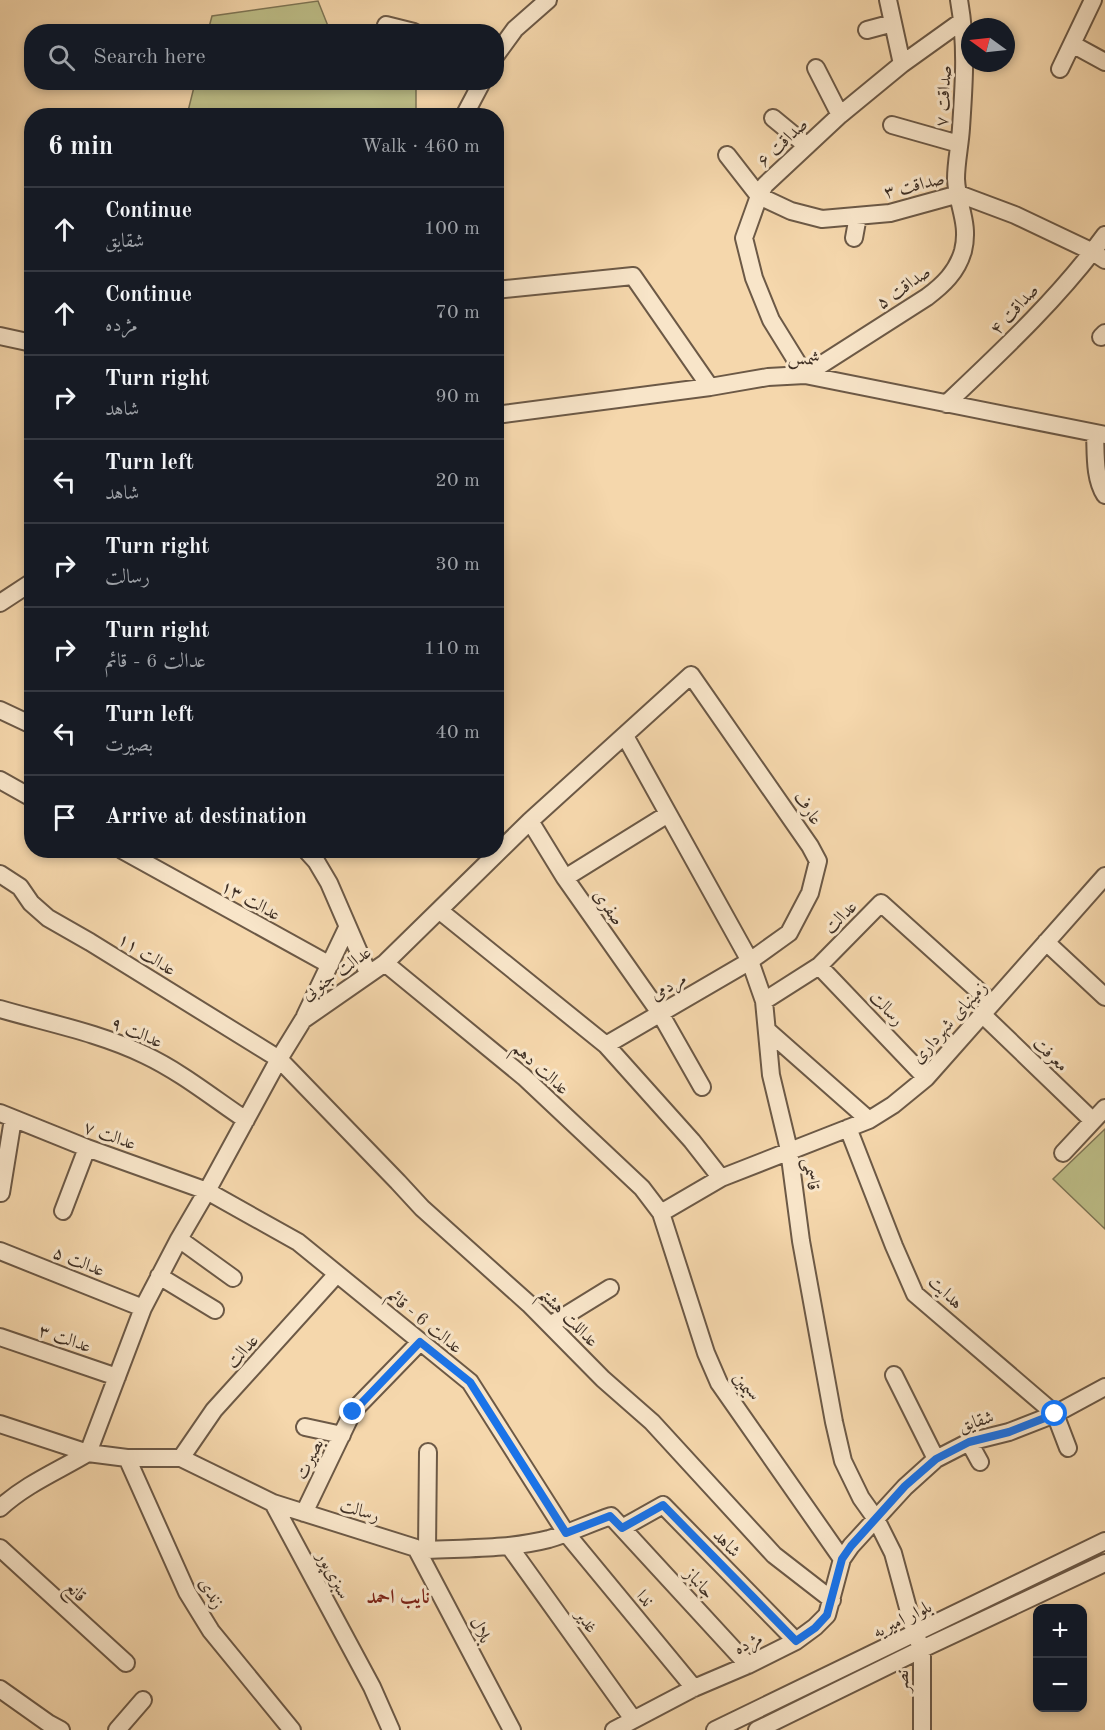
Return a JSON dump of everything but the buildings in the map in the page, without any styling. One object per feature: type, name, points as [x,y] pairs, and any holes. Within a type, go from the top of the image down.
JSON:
[{"type":"street","points":[[504,43],[515,29],[548,0]]},
{"type":"street","points":[[888,0],[902,64]]},
{"type":"street","name":"صداقت ۷","points":[[959,0],[962,18]]},
{"type":"street","points":[[1060,69],[1093,0]]},
{"type":"street","name":"صداقت ۶","points":[[805,375],[771,320],[754,278],[744,238],[759,196],[765,185],[840,115],[902,64],[961,22]]},
{"type":"street","points":[[867,30],[893,23]]},
{"type":"street","points":[[1072,44],[1105,62]]},
{"type":"street","points":[[816,68],[840,115]]},
{"type":"street","name":"صداقت ۷","points":[[959,194],[956,180],[964,72]]},
{"type":"street","points":[[468,108],[478,90]]},
{"type":"street","points":[[772,118],[807,146]]},
{"type":"street","points":[[892,125],[959,144]]},
{"type":"street","points":[[727,155],[759,196]]},
{"type":"street","name":"صداقت ۳","points":[[759,196],[791,211],[822,219],[890,213],[959,194],[1015,215],[1099,256]]},
{"type":"street","name":"صداقت ۵","points":[[805,375],[927,297],[949,277],[957,266],[963,250],[966,227],[959,194]]},
{"type":"street","points":[[854,238],[858,216]]},
{"type":"street","name":"صداقت ۴","points":[[946,404],[1099,256],[1105,236]]},
{"type":"street","points":[[504,289],[633,276],[710,387]]},
{"type":"street","points":[[0,336],[24,341]]},
{"type":"street","name":"شمس","points":[[504,414],[710,387],[768,377],[805,375],[1100,434]]},
{"type":"street","points":[[1100,434],[1097,470],[1100,488],[1105,495]]},
{"type":"street","points":[[0,603],[24,587]]},
{"type":"street","name":"عدالت جنوبی","points":[[504,847],[691,675]]},
{"type":"street","name":"عارف","points":[[691,675],[810,846],[818,861],[810,893],[789,933],[750,962]]},
{"type":"street","points":[[0,710],[24,721]]},
{"type":"street","name":"قاسمی","points":[[625,736],[750,962],[764,1001],[771,1075],[789,1150],[801,1241],[843,1461],[861,1498],[876,1519],[893,1553],[918,1641]]},
{"type":"street","points":[[0,780],[24,794]]},
{"type":"street","points":[[565,878],[668,814]]},
{"type":"street","name":"صفری","points":[[530,821],[565,878],[660,1013],[702,1087]]},
{"type":"street","name":"عدالت ۱۳","points":[[136,858],[330,965]]},
{"type":"street","points":[[313,858],[329,883],[368,973]]},
{"type":"street","name":"عدالت جنوبی","points":[[88,1453],[143,1308],[279,1059],[303,1020],[385,963],[493,858]]},
{"type":"street","name":"عدالت ۱۱","points":[[0,874],[20,887],[31,903],[48,918],[279,1059]]},
{"type":"street","name":"زمینهای شهرداری","points":[[661,1213],[721,1178],[868,1120],[894,1105],[926,1078],[1105,876]]},
{"type":"street","name":"عدالت","points":[[764,1001],[819,966],[881,903],[987,1009]]},
{"type":"street","points":[[440,910],[606,1045],[692,1141],[721,1178]]},
{"type":"street","points":[[303,1020],[347,928]]},
{"type":"street","points":[[1046,942],[1105,997]]},
{"type":"street","name":"مردمی","points":[[606,1045],[750,962]]},
{"type":"street","name":"عدالت دهم","points":[[385,963],[524,1077],[642,1188],[661,1213]]},
{"type":"street","name":"رسالت","points":[[819,966],[926,1078]]},
{"type":"street","name":"عدالت ۹","points":[[0,1009],[95,1036],[144,1054],[160,1062],[246,1120]]},
{"type":"street","name":"معرفت","points":[[987,1009],[1093,1121]]},
{"type":"street","points":[[767,1030],[868,1120]]},
{"type":"street","name":"عداللت هشتم","points":[[279,1059],[422,1208],[550,1325],[603,1379],[652,1422],[774,1555],[832,1600]]},
{"type":"street","points":[[1063,1153],[1105,1108]]},
{"type":"street","points":[[1,1193],[7,1116]]},
{"type":"street","name":"عدالت ۷","points":[[7,1116],[87,1148],[207,1191]]},
{"type":"street","name":"هدایت","points":[[848,1128],[915,1294],[1055,1414]]},
{"type":"street","points":[[63,1210],[87,1148]]},
{"type":"street","name":"عدالت 6 - قائم","points":[[207,1191],[298,1242],[470,1382],[566,1533]]},
{"type":"street","name":"سیمین","points":[[661,1213],[706,1353],[719,1383],[842,1559]]},
{"type":"street","points":[[179,1239],[233,1278]]},
{"type":"street","name":"عدالت ۵","points":[[0,1251],[143,1308]]},
{"type":"street","name":"عدالت","points":[[181,1458],[214,1410],[337,1274]]},
{"type":"street","points":[[159,1276],[215,1310]]},
{"type":"street","points":[[550,1325],[610,1288]]},
{"type":"street","name":"عدالت ۳","points":[[0,1337],[117,1377]]},
{"type":"street","name":"بصیرت","points":[[304,1513],[353,1412],[420,1342]]},
{"type":"street","points":[[894,1375],[936,1459]]},
{"type":"street","name":"شقایق","points":[[876,1519],[905,1486],[936,1459],[969,1442],[1009,1432],[1055,1414],[1105,1387]]},
{"type":"street","points":[[1055,1414],[1068,1448]]},
{"type":"street","name":"رسالت","points":[[0,1424],[88,1453],[127,1458],[181,1458],[273,1503],[422,1549],[509,1546],[548,1539],[610,1516],[622,1528]]},
{"type":"street","points":[[305,1427],[342,1435]]},
{"type":"street","points":[[969,1442],[980,1462]]},
{"type":"street","points":[[422,1549],[428,1452]]},
{"type":"street","points":[[0,1508],[16,1493],[88,1453]]},
{"type":"street","name":"زندی","points":[[127,1458],[187,1592],[211,1631],[292,1730]]},
{"type":"street","name":"سبزی‌پور","points":[[273,1503],[372,1687],[391,1730]]},
{"type":"street","name":"شاهد","points":[[622,1528],[663,1505],[796,1641]]},
{"type":"street","name":"مژده","points":[[614,1730],[796,1641],[823,1620],[832,1600],[842,1559],[862,1532],[876,1519]]},
{"type":"street","name":"جانباز","points":[[622,1528],[748,1665]]},
{"type":"street","name":"ندا","points":[[566,1533],[694,1689]]},
{"type":"street","name":"بلوار امیریه","points":[[757,1730],[790,1723],[918,1641],[1105,1541]]},
{"type":"street","name":"غدیر","points":[[509,1546],[633,1719]]},
{"type":"street","name":"قانع","points":[[0,1548],[126,1663]]},
{"type":"street","name":"بلال","points":[[422,1549],[512,1730]]},
{"type":"street","name":"بلوار امیریه","points":[[716,1730],[918,1641],[1104,1566]]},
{"type":"street","name":"نصر","points":[[918,1641],[922,1730]]},
{"type":"street","points":[[0,1689],[61,1730]]},
{"type":"street","points":[[117,1730],[143,1700]]},
{"type":"green space","points":[[318,1],[327,24],[210,24],[212,16]]},
{"type":"green space","points":[[193,90],[416,90],[416,108],[189,108]]},
{"type":"green space","points":[[1105,1129],[1105,1229],[1053,1179]]},
{"type":"district","name":"نایب احمد","points":[[398,1596]]},
{"type":"route","points":[[353,1412],[420,1342],[470,1382],[566,1533],[610,1516],[622,1528],[663,1505],[796,1641],[815,1628],[827,1615],[842,1559],[862,1532],[905,1486],[936,1459],[952,1449],[988,1436],[1009,1432],[1055,1414]]}]
